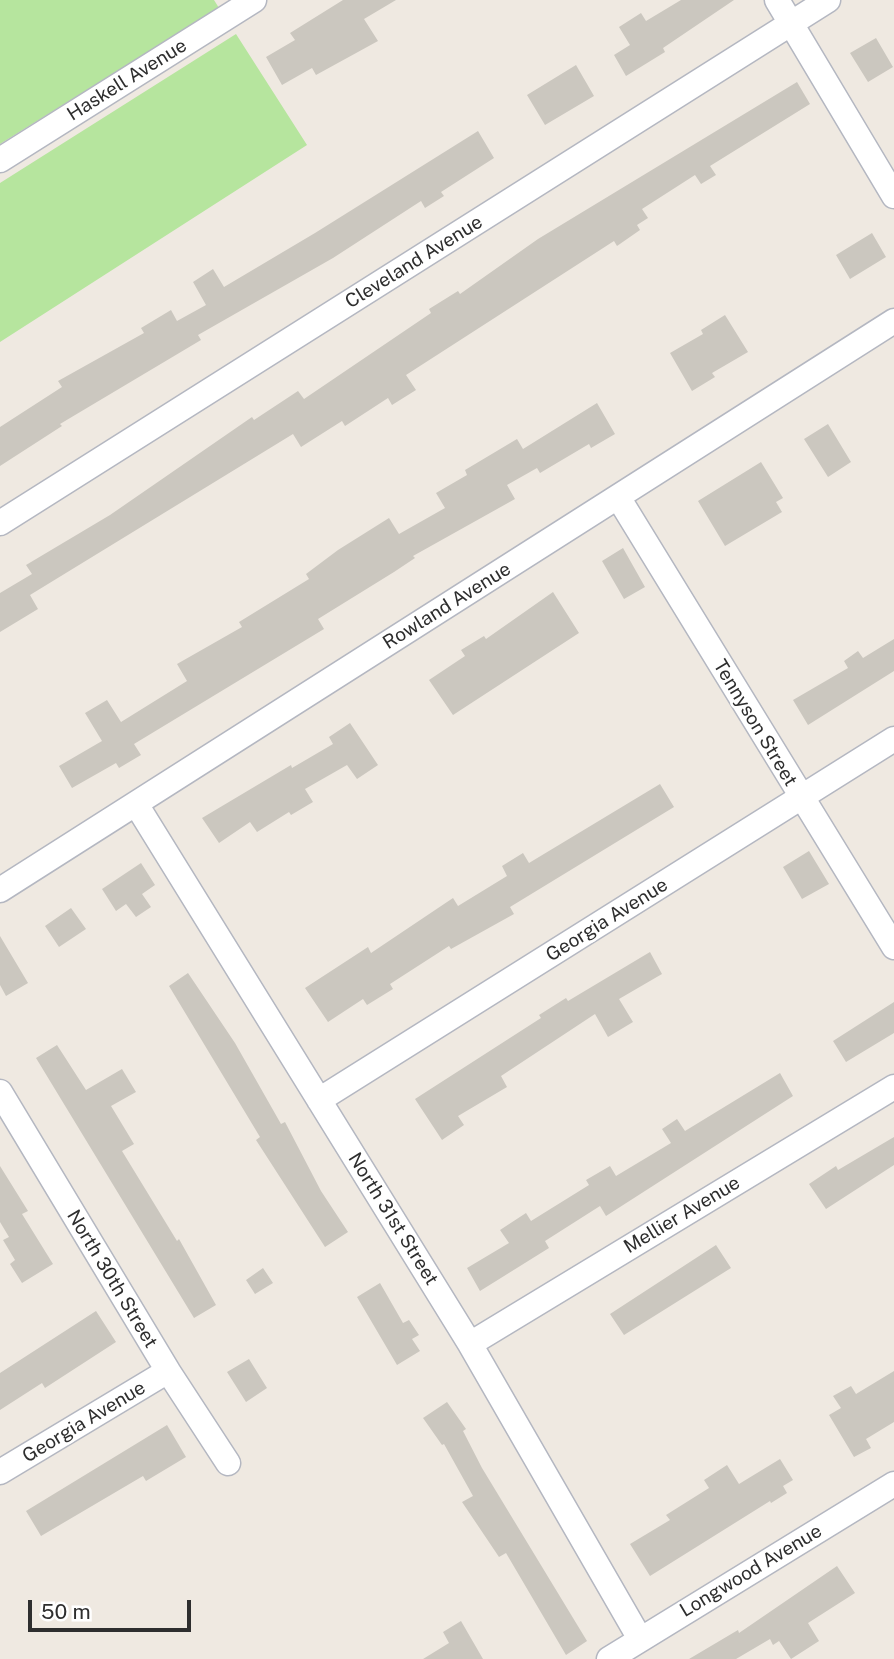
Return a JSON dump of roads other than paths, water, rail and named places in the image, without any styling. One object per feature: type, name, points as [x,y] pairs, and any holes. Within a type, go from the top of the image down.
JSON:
[{"type":"street","name":"Haskell Avenue","points":[[0,160],[254,0]]},
{"type":"street","points":[[777,0],[894,195]]},
{"type":"street","name":"Cleveland Avenue","points":[[0,523],[828,0]]},
{"type":"street","name":"Rowland Avenue","points":[[0,890],[894,321]]},
{"type":"street","name":"Tennyson Street","points":[[618,497],[894,947]]},
{"type":"street","name":"Georgia Avenue","points":[[319,1100],[894,740]]},
{"type":"street","name":"North 31st Street","points":[[136,804],[470,1344],[639,1639]]},
{"type":"street","name":"Mellier Avenue","points":[[470,1344],[894,1087]]},
{"type":"street","name":"North 30th Street","points":[[0,1093],[168,1371],[228,1462]]},
{"type":"street","name":"Georgia Avenue","points":[[0,1472],[168,1371]]},
{"type":"street","name":"Longwood Avenue","points":[[609,1659],[894,1483]]}]
